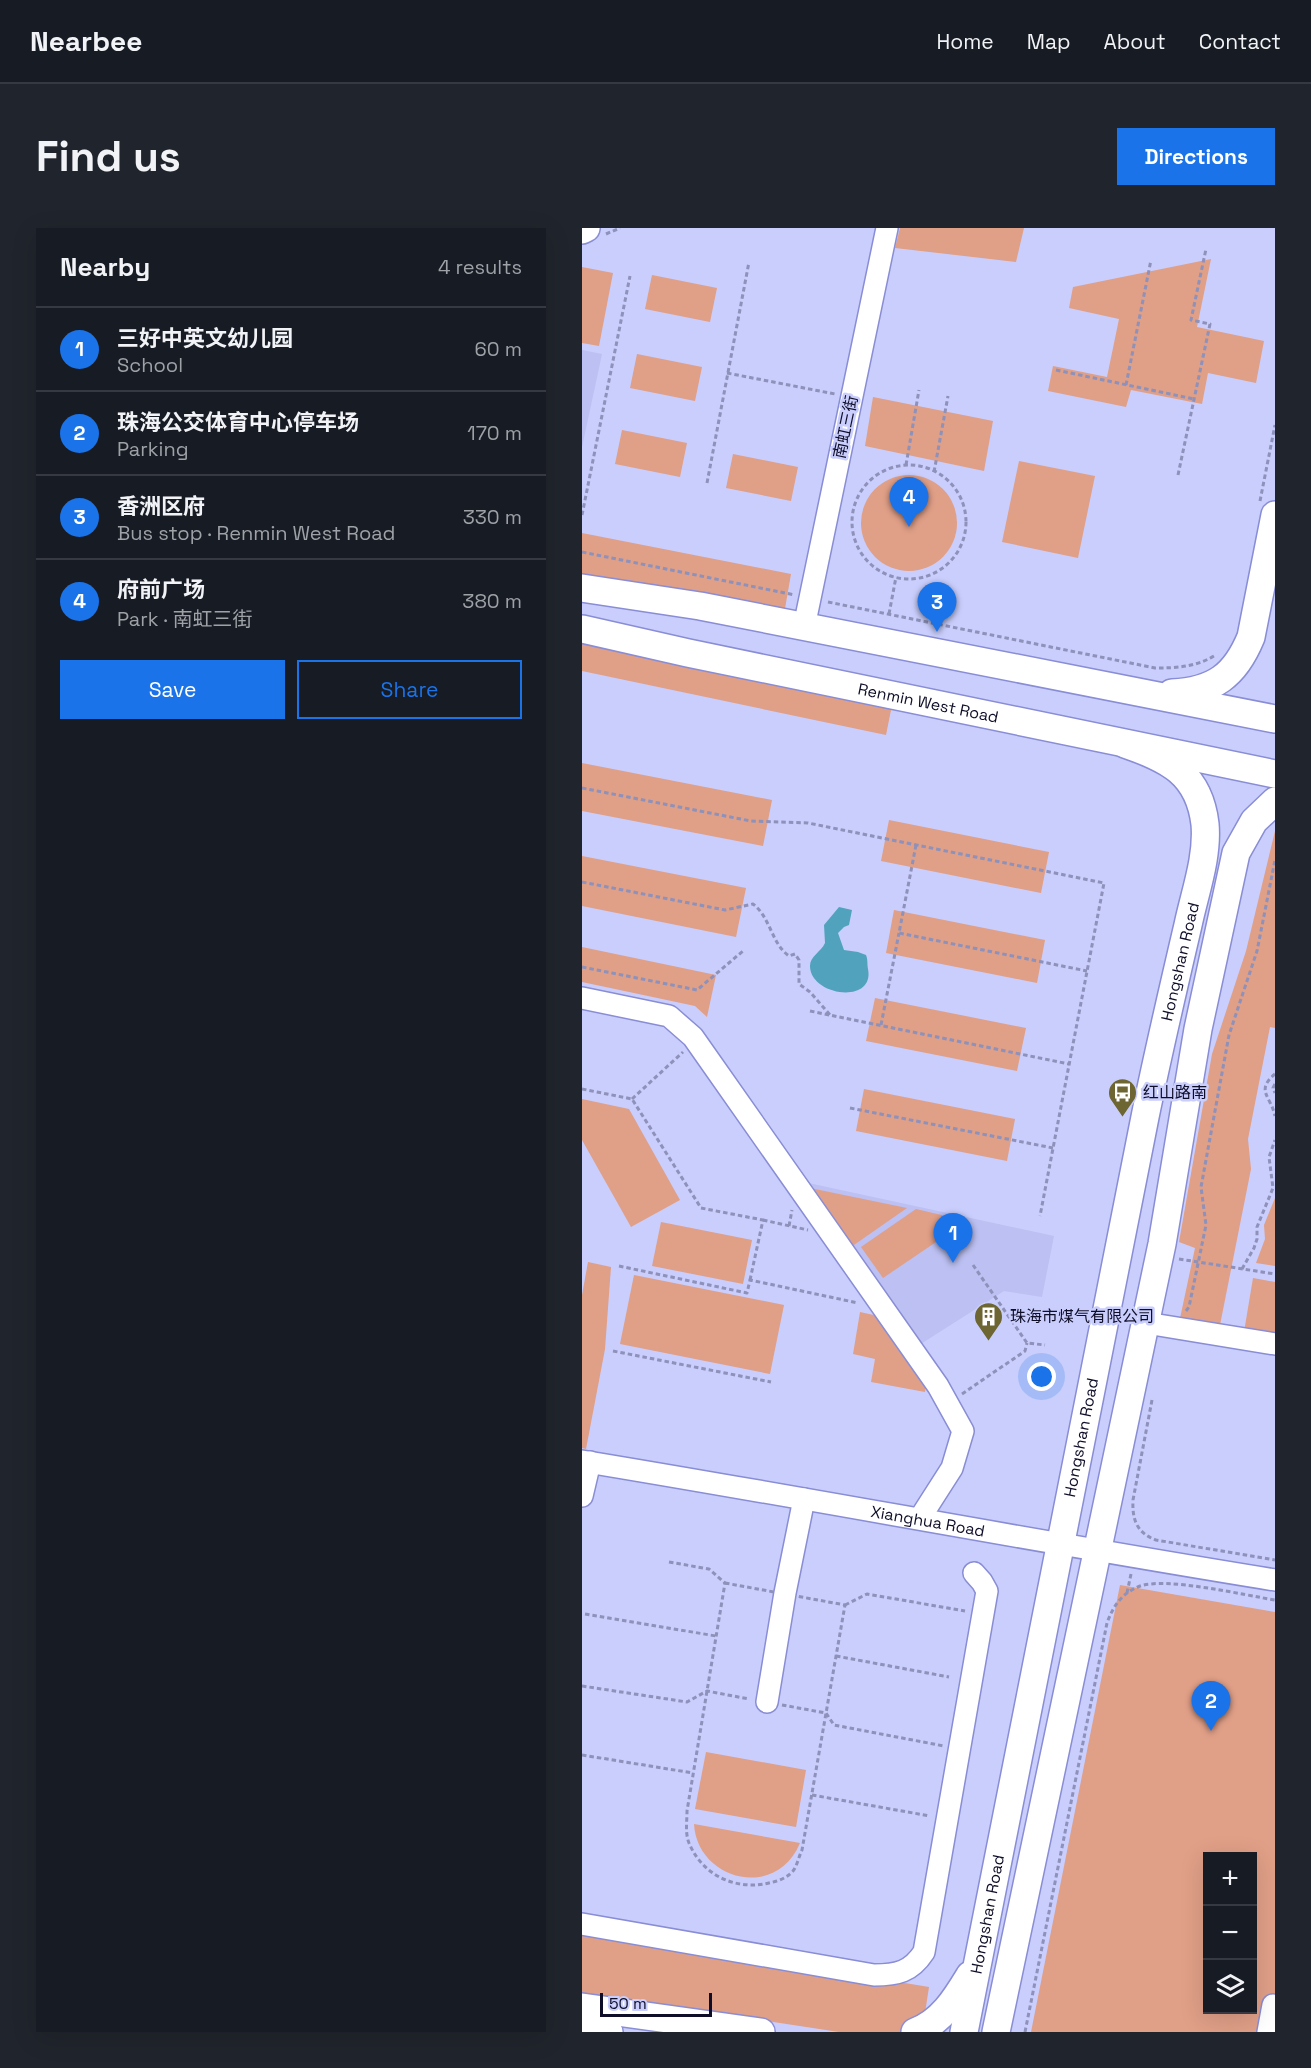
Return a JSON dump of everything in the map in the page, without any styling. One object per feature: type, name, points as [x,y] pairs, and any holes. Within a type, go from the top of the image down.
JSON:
[{"type":"main road","points":[[1138,692],[1186,693],[1204,689],[1230,673],[1251,637],[1275,515]]},
{"type":"main road","points":[[582,588],[700,606],[1275,719]]},
{"type":"main road","name":"Renmin West Road","points":[[582,629],[1275,774]]},
{"type":"main road","name":"Hongshan Road","points":[[964,2032],[1153,1077],[1206,845],[1201,806],[1195,791],[1178,768],[1163,758],[1125,744]]},
{"type":"main road","name":"Hongshan Road","points":[[996,2032],[1160,1255],[1198,1029],[1236,853],[1254,821],[1275,801]]},
{"type":"main road","points":[[915,2032],[928,2027],[954,2002],[978,1961]]},
{"type":"main road","points":[[582,2007],[761,2032]]},
{"type":"main road","points":[[582,2028],[609,2032]]},
{"type":"street","name":"南虹三街","points":[[804,627],[887,228]]},
{"type":"street","points":[[582,998],[669,1016],[693,1037],[948,1403],[963,1431],[952,1468],[920,1518]]},
{"type":"street","points":[[1146,1323],[1275,1344]]},
{"type":"street","name":"Xianghua Road","points":[[586,1461],[920,1518],[1098,1552],[1275,1580]]},
{"type":"street","points":[[582,1496],[586,1461]]},
{"type":"street","points":[[767,1702],[804,1498]]},
{"type":"street","points":[[582,1924],[874,1975],[901,1973],[918,1962],[924,1952],[987,1591],[974,1573]]},
{"type":"street","points":[[1268,2032],[1273,2005],[1275,2006]]},
{"type":"path","points":[[1178,475],[1210,324],[1191,320],[1206,249]]},
{"type":"path","points":[[1126,385],[1151,260]]},
{"type":"path","points":[[707,483],[749,262]]},
{"type":"path","points":[[582,515],[630,276]]},
{"type":"path","points":[[1056,370],[1194,399]]},
{"type":"path","points":[[727,373],[851,398]]},
{"type":"path","points":[[906,465],[919,390]]},
{"type":"path","points":[[934,472],[948,396]]},
{"type":"path","points":[[906,465],[924,467],[934,472],[954,487],[963,503],[967,521],[964,539],[956,555],[944,568],[926,577],[906,580],[887,575],[870,564],[858,549],[852,530],[853,510],[860,491],[873,478],[888,469],[906,465]]},
{"type":"path","points":[[582,552],[1155,668],[1186,667],[1203,663],[1217,655]]},
{"type":"path","points":[[889,614],[896,578]]},
{"type":"path","points":[[582,788],[752,821],[808,823],[1104,883],[1040,1216]]},
{"type":"path","points":[[881,1026],[916,845]]},
{"type":"path","points":[[1174,1328],[1189,1307],[1199,1262],[1206,1225],[1201,1187],[1227,1047],[1257,951],[1275,860]]},
{"type":"path","points":[[582,882],[725,910],[753,904],[770,925],[780,950],[789,956],[795,954],[799,960],[799,984],[810,992],[831,1016]]},
{"type":"path","points":[[899,933],[1087,971]]},
{"type":"path","points":[[582,967],[697,990],[743,951]]},
{"type":"path","points":[[810,1011],[1069,1064]]},
{"type":"path","points":[[632,1099],[685,1050],[691,1056]]},
{"type":"path","points":[[1275,1074],[1266,1083],[1264,1089],[1275,1116]]},
{"type":"path","points":[[1275,1084],[1273,1088],[1275,1094]]},
{"type":"path","points":[[582,1089],[632,1099],[701,1208],[812,1231]]},
{"type":"path","points":[[850,1108],[1053,1148]]},
{"type":"path","points":[[1242,1269],[1254,1248],[1257,1227],[1273,1188],[1269,1157],[1275,1140]]},
{"type":"path","points":[[789,1226],[793,1206]]},
{"type":"path","points":[[619,1266],[747,1293],[763,1220]]},
{"type":"path","points":[[1160,1255],[1275,1274]]},
{"type":"path","points":[[973,1265],[1027,1343],[1045,1345]]},
{"type":"path","points":[[750,1280],[883,1308]]},
{"type":"path","points":[[948,1403],[1024,1351],[1027,1343]]},
{"type":"path","points":[[613,1351],[771,1382]]},
{"type":"path","points":[[1153,1393],[1133,1500],[1133,1516],[1136,1526],[1148,1537],[1156,1540],[1275,1560]]},
{"type":"path","points":[[669,1562],[709,1569],[725,1583],[845,1605],[867,1594],[965,1611]]},
{"type":"path","points":[[725,1583],[693,1773],[686,1831],[689,1844],[711,1872],[723,1881],[742,1885],[779,1881],[793,1871],[802,1850],[845,1605]]},
{"type":"path","points":[[1025,2032],[1107,1623],[1112,1611],[1127,1593],[1141,1586],[1160,1584],[1275,1600]]},
{"type":"path","points":[[585,1614],[716,1636]]},
{"type":"path","points":[[836,1656],[949,1677]]},
{"type":"path","points":[[582,1686],[687,1702],[707,1691],[826,1713],[834,1725],[944,1746]]},
{"type":"path","points":[[582,1755],[693,1773]]},
{"type":"path","points":[[812,1795],[947,1819]]},
{"type":"shaded area","points":[[900,228],[1024,228],[1016,262],[895,248]]},
{"type":"shaded area","points":[[1211,259],[1197,327],[1264,341],[1256,383],[1208,373],[1202,404],[1131,390],[1126,407],[1048,391],[1053,366],[1107,377],[1119,319],[1069,308],[1073,287]]},
{"type":"shaded area","points":[[582,267],[613,273],[599,346],[582,343]]},
{"type":"shaded area","points":[[652,275],[717,288],[710,322],[645,309]]},
{"type":"shaded area","points":[[582,350],[602,354],[582,447]]},
{"type":"shaded area","points":[[637,354],[702,367],[695,401],[630,388]]},
{"type":"shaded area","points":[[873,397],[993,421],[984,471],[865,446]]},
{"type":"shaded area","points":[[622,430],[687,443],[680,477],[615,464]]},
{"type":"shaded area","points":[[733,454],[798,467],[791,501],[726,488]]},
{"type":"shaded area","points":[[1019,461],[1095,476],[1078,558],[1002,542]]},
{"type":"shaded area","points":[[909,475],[927,479],[943,489],[953,505],[957,523],[953,541],[943,557],[927,567],[909,571],[891,567],[875,557],[865,541],[861,523],[865,505],[875,489],[891,479]]},
{"type":"shaded area","points":[[582,533],[791,574],[783,620],[582,580]]},
{"type":"shaded area","points":[[582,636],[893,700],[886,735],[582,671]]},
{"type":"shaded area","points":[[582,763],[772,800],[763,846],[582,811]]},
{"type":"shaded area","points":[[889,820],[1049,852],[1041,893],[881,861]]},
{"type":"shaded area","points":[[1275,831],[1275,1028],[1270,1027],[1248,1139],[1251,1169],[1219,1330],[1179,1323],[1195,1248],[1179,1242],[1212,1054],[1246,951]]},
{"type":"shaded area","points":[[582,856],[746,888],[736,937],[582,906]]},
{"type":"shaded area","points":[[839,907],[852,910],[849,925],[838,933],[844,950],[858,952],[866,955],[867,958],[868,980],[862,988],[853,992],[830,990],[820,984],[813,976],[810,966],[812,959],[825,943],[824,925]]},
{"type":"shaded area","points":[[894,910],[1045,940],[1037,983],[886,953]]},
{"type":"shaded area","points":[[582,947],[716,975],[707,1017],[695,1006],[582,982]]},
{"type":"shaded area","points":[[875,998],[1026,1028],[1017,1071],[866,1041]]},
{"type":"shaded area","points":[[864,1089],[1015,1119],[1007,1161],[856,1131]]},
{"type":"shaded area","points":[[582,1099],[629,1109],[680,1200],[631,1227],[582,1140]]},
{"type":"shaded area","points":[[799,1181],[1054,1236],[1042,1297],[1004,1291],[916,1347]]},
{"type":"shaded area","points":[[810,1188],[907,1208],[851,1247]]},
{"type":"shaded area","points":[[1275,1198],[1275,1266],[1256,1263],[1265,1239],[1264,1225]]},
{"type":"shaded area","points":[[916,1209],[967,1221],[883,1278],[861,1247]]},
{"type":"shaded area","points":[[661,1222],[752,1240],[743,1284],[652,1266]]},
{"type":"shaded area","points":[[588,1262],[611,1267],[605,1349],[586,1449],[582,1448],[582,1295]]},
{"type":"shaded area","points":[[634,1275],[784,1305],[770,1374],[620,1344]]},
{"type":"shaded area","points":[[1253,1278],[1275,1282],[1275,1337],[1244,1332]]},
{"type":"shaded area","points":[[860,1312],[878,1316],[926,1383],[925,1392],[871,1382],[875,1359],[853,1354]]},
{"type":"shaded area","points":[[1120,1585],[1275,1612],[1275,2032],[1031,2032]]},
{"type":"shaded area","points":[[706,1752],[806,1770],[796,1827],[695,1809]]},
{"type":"shaded area","points":[[694,1824],[800,1843],[789,1861],[774,1872],[757,1877],[739,1876],[723,1870],[708,1859],[698,1843]]},
{"type":"shaded area","points":[[582,1930],[929,1987],[922,2032],[839,2032],[582,1993]]},
{"type":"place","name":"府前广场","points":[[909,527]]},
{"type":"place","name":"香洲区府","points":[[937,632]]},
{"type":"place","name":"红山路南","points":[[1122,1118]]},
{"type":"place","name":"三好中英文幼儿园","points":[[953,1263]]},
{"type":"place","name":"珠海市煤气有限公司","points":[[989,1342]]},
{"type":"place","name":"珠海公交体育中心停车场","points":[[1211,1731]]}]
